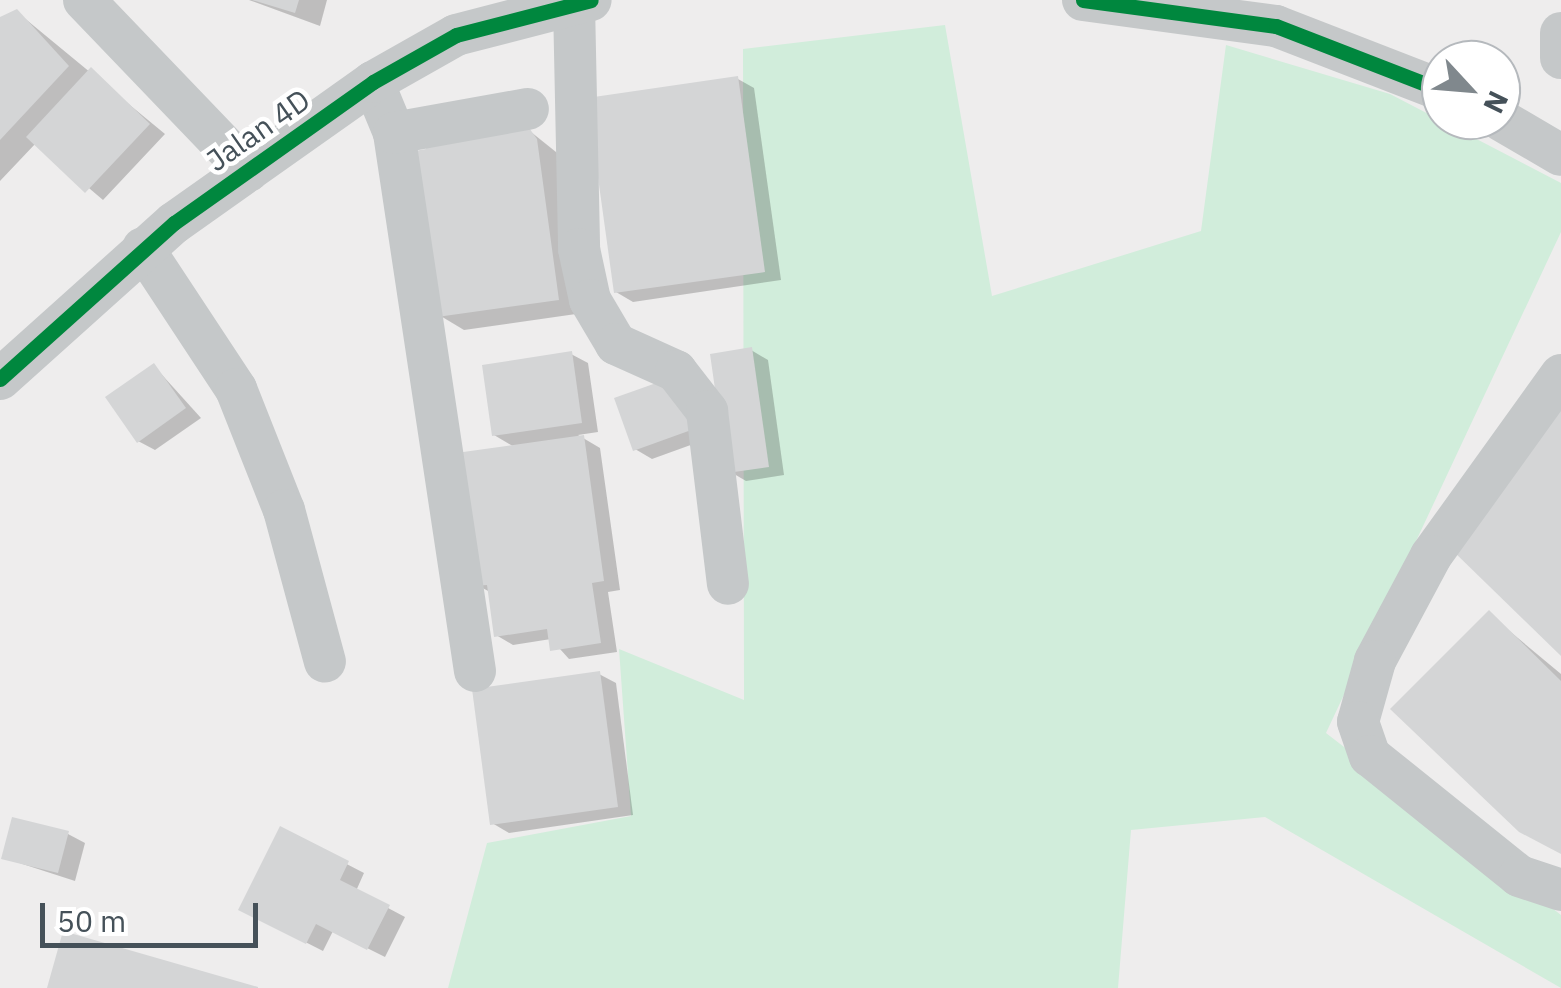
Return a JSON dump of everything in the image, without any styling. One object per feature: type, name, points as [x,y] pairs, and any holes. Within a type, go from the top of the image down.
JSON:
[{"type":"street","points":[[84,0],[248,171]]},
{"type":"street","points":[[1083,0],[1276,26],[1421,82]]},
{"type":"street","points":[[583,2],[579,249],[590,300],[616,344],[676,372],[707,411],[728,584]]},
{"type":"street","name":"Jalan 4D","points":[[0,378],[14,333],[144,248],[373,82],[456,35],[583,2]]},
{"type":"street","points":[[1561,33],[1561,58]]},
{"type":"street","points":[[373,82],[394,133],[475,671]]},
{"type":"street","points":[[394,133],[528,109]]},
{"type":"street","points":[[1521,132],[1561,156]]},
{"type":"street","points":[[144,248],[236,389],[284,510],[325,662]]},
{"type":"street","points":[[1561,375],[1431,556],[1375,662],[1358,722],[1370,756],[1519,876],[1561,890]]},
{"type":"green space","points":[[945,25],[992,296],[1201,231],[1226,45],[1390,94],[1421,110],[1421,140],[1478,140],[1561,183],[1561,232],[1326,733],[1561,915],[1561,988],[1265,817],[1131,830],[1118,988],[448,988],[487,843],[631,816],[619,649],[744,700],[743,49]]},
{"type":"building","points":[[252,0],[299,0],[295,13]]},
{"type":"building","points":[[17,9],[69,66],[0,140],[0,17]]},
{"type":"building","points":[[91,67],[150,124],[85,193],[26,137]]},
{"type":"building","points":[[738,76],[765,272],[614,293],[587,98]]},
{"type":"building","points":[[527,125],[537,139],[559,300],[437,317],[415,151],[426,149],[425,139]]},
{"type":"building","points":[[752,347],[769,467],[727,473],[710,354]]},
{"type":"building","points":[[572,351],[582,423],[492,436],[482,365]]},
{"type":"building","points":[[154,363],[186,408],[137,443],[105,397]]},
{"type":"building","points":[[676,376],[694,429],[633,451],[614,398]]},
{"type":"building","points":[[1561,405],[1561,656],[1451,549]]},
{"type":"building","points":[[584,435],[604,581],[592,583],[601,643],[550,651],[547,629],[494,637],[487,585],[475,586],[456,453]]},
{"type":"building","points":[[1489,610],[1561,681],[1561,854],[1519,832],[1390,709]]},
{"type":"building","points":[[600,671],[618,807],[490,825],[472,689]]},
{"type":"building","points":[[12,817],[69,831],[58,873],[1,859]]},
{"type":"building","points":[[280,826],[349,861],[340,880],[390,905],[367,950],[316,924],[306,944],[238,910]]},
{"type":"building","points":[[63,931],[258,987],[258,988],[47,988]]},
{"type":"cycle path","points":[[0,379],[174,223],[373,82],[456,35],[591,0]]},
{"type":"cycle path","points":[[1083,0],[1276,26],[1421,82]]}]
